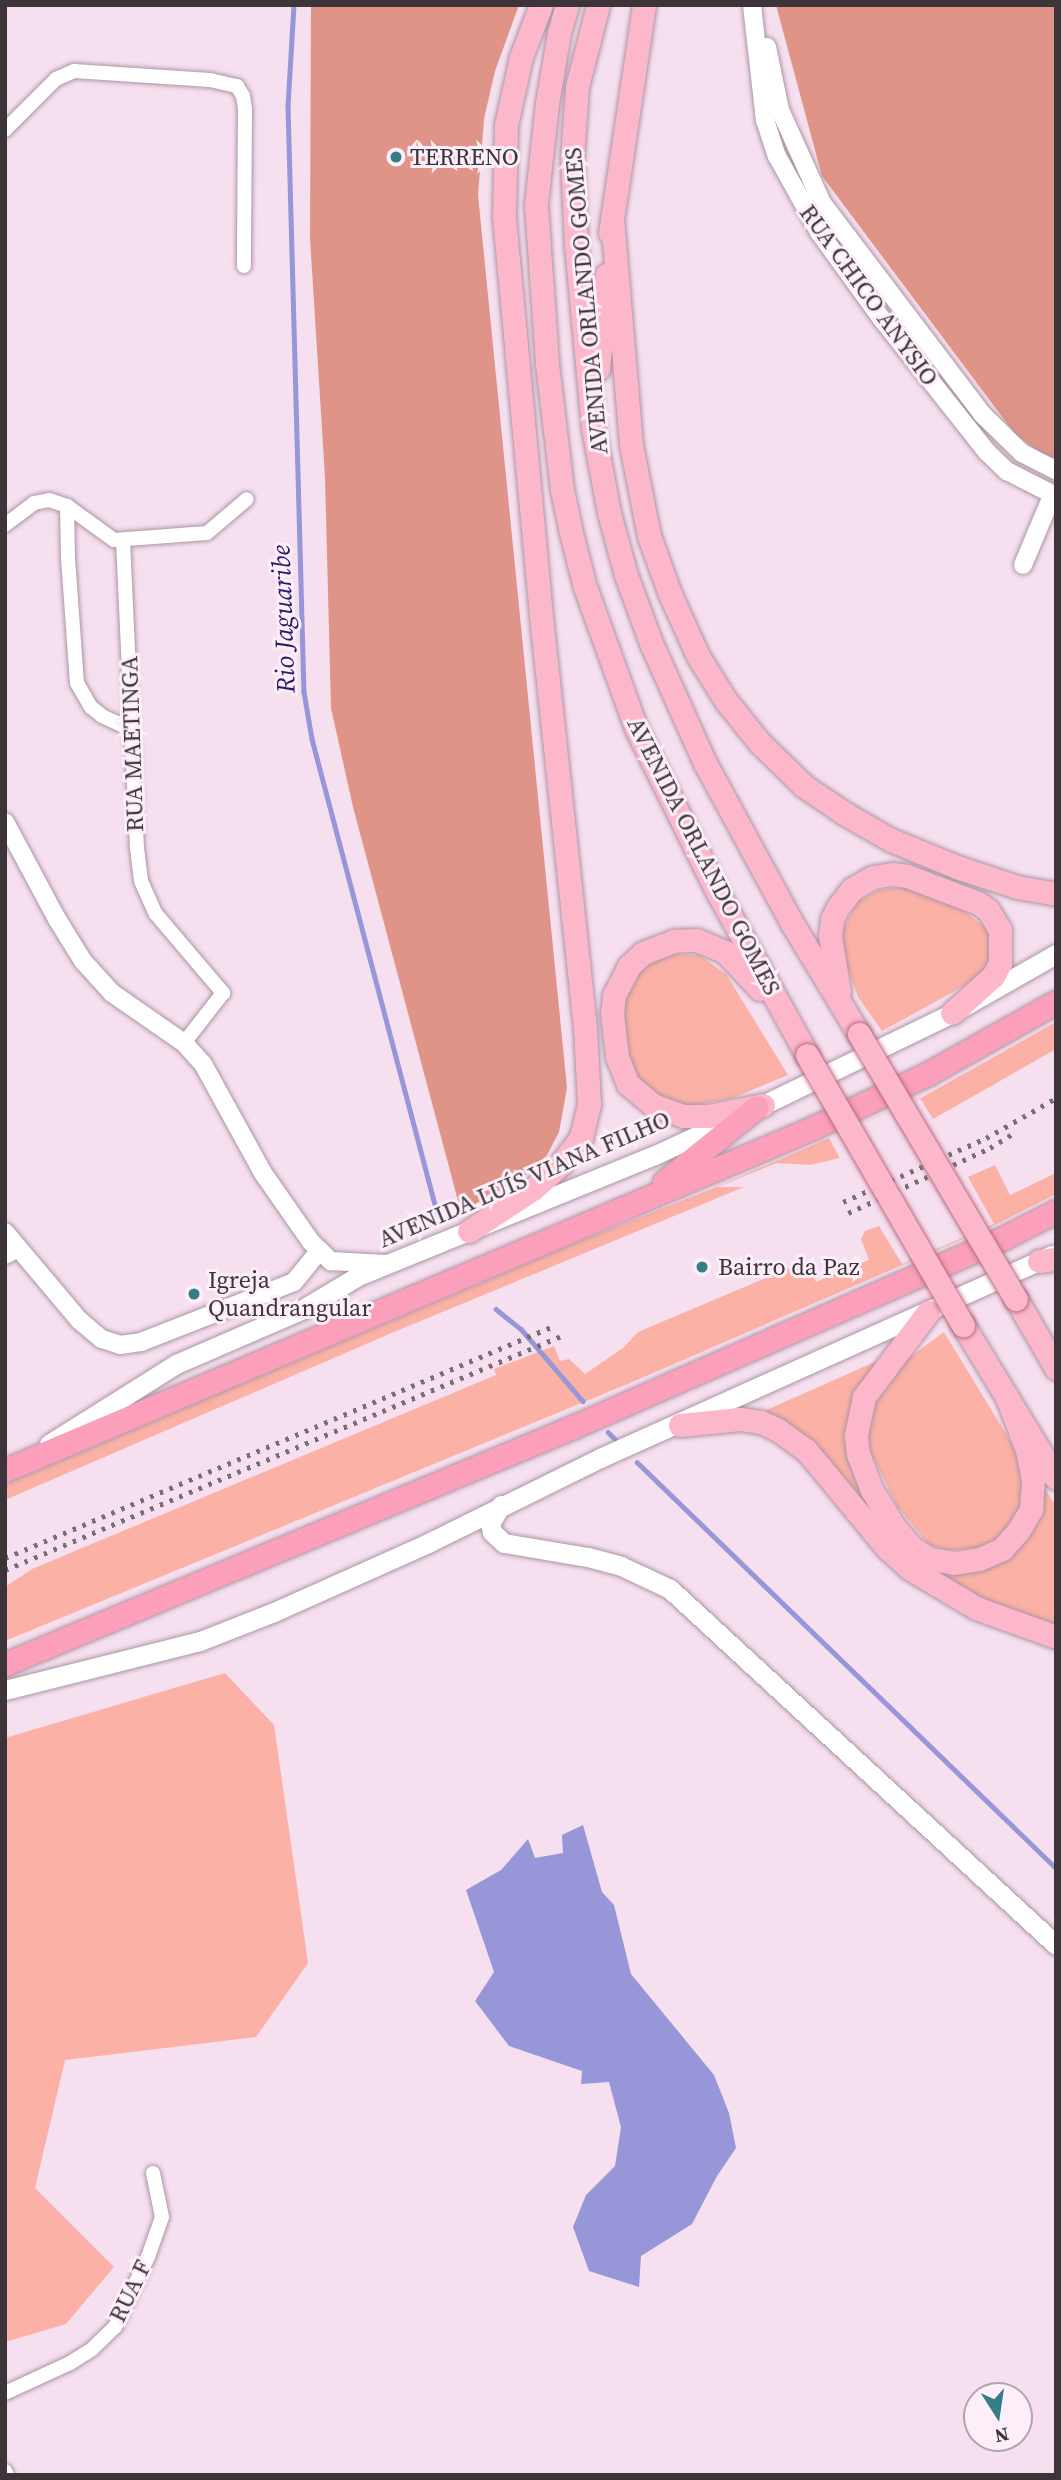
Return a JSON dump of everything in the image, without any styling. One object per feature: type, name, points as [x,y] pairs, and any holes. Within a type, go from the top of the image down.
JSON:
[{"type":"highway","name":"AVENIDA LUÍS VIANA FILHO","points":[[12,1467],[815,1127],[929,1073],[1056,1002]]},
{"type":"highway","points":[[643,1200],[761,1106]]},
{"type":"highway","points":[[5,1664],[573,1427],[981,1248],[1056,1211]]},
{"type":"main road","points":[[469,1231],[533,1189],[561,1164],[581,1137],[590,1104],[588,1055],[545,650],[505,216],[506,125],[521,57],[541,5]]},
{"type":"main road","name":"AVENIDA ORLANDO GOMES","points":[[567,5],[559,33],[547,103],[536,205],[547,364],[562,489],[585,587],[636,728],[712,880],[807,1055],[963,1325],[1056,1478]]},
{"type":"main road","name":"AVENIDA ORLANDO GOMES","points":[[597,5],[583,58],[572,130],[574,218],[593,428],[609,513],[626,575],[651,643],[733,816],[1055,1366]]},
{"type":"main road","points":[[593,428],[612,218],[644,5]]},
{"type":"main road","points":[[612,218],[631,445],[649,536],[670,594],[698,656],[726,701],[760,743],[804,786],[891,840],[957,867],[1017,887],[1056,894]]},
{"type":"main road","points":[[842,1004],[831,951],[832,919],[852,889],[873,877],[893,874],[921,880],[978,903],[988,910],[1000,930],[1000,963],[993,975],[952,1013]]},
{"type":"main road","points":[[761,1106],[708,1116],[684,1116],[665,1111],[641,1097],[628,1084],[617,1056],[612,1013],[620,979],[643,953],[659,944],[697,940],[725,952],[743,969],[795,1032]]},
{"type":"main road","name":"AVENIDA LUÍS VIANA FILHO","points":[[12,1467],[176,1364],[303,1309],[330,1292],[388,1264],[655,1155],[761,1106],[952,1013],[1056,954]]},
{"type":"main road","points":[[5,1690],[200,1641],[342,1584],[600,1458],[677,1427],[1050,1258]]},
{"type":"main road","points":[[928,1312],[864,1397],[856,1436],[858,1454],[872,1490],[893,1525],[912,1548],[930,1559],[954,1563],[979,1559],[1002,1549],[1018,1531],[1031,1509],[1033,1480],[1027,1450],[1008,1400]]},
{"type":"main road","points":[[677,1427],[740,1419],[761,1422],[778,1430],[806,1450],[887,1548],[909,1568],[976,1608],[1056,1637]]},
{"type":"main road","points":[[502,1505],[490,1523],[492,1532],[503,1543],[588,1557],[621,1566],[670,1589],[1056,1945]]},
{"type":"street","name":"RUA CHICO ANYSIO","points":[[752,5],[765,120],[777,156],[819,232],[881,318],[987,452],[1007,471],[1054,496]]},
{"type":"street","name":"RUA CHICO ANYSIO","points":[[760,5],[780,110],[822,203],[982,414],[1022,453],[1056,470]]},
{"type":"street","points":[[5,130],[56,79],[74,71],[210,80],[237,86],[243,96],[245,109],[244,266]]},
{"type":"street","points":[[1023,565],[1054,496],[1044,481],[1056,470]]},
{"type":"street","points":[[5,526],[34,503],[49,500],[67,506],[106,536],[122,540],[207,533],[247,499]]},
{"type":"street","points":[[67,506],[77,683],[91,707],[102,716],[132,730]]},
{"type":"street","name":"RUA MAETINGA","points":[[122,540],[136,848],[147,899],[171,934],[223,993],[184,1043]]},
{"type":"street","points":[[5,822],[70,941],[96,979],[147,1019],[184,1043],[203,1064],[263,1173],[325,1256],[330,1292]]},
{"type":"street","points":[[5,1232],[13,1253],[79,1320],[102,1339],[120,1345],[141,1342],[294,1282],[325,1256],[388,1264]]},
{"type":"street","name":"RUA F","points":[[8,2390],[70,2363],[92,2349],[115,2327],[148,2257],[162,2217],[153,2173]]},
{"type":"shaded area","points":[[311,5],[519,5],[495,71],[484,119],[478,195],[567,1088],[559,1132],[547,1155],[521,1179],[461,1212],[353,807],[331,708],[325,477],[310,238]]},
{"type":"shaded area","points":[[776,5],[1056,5],[1056,459],[1042,454],[1015,434],[822,176]]},
{"type":"shaded area","points":[[904,887],[958,906],[987,929],[994,944],[984,975],[882,1031],[858,997],[837,941],[857,902],[879,890]]},
{"type":"shaded area","points":[[671,954],[699,955],[726,974],[788,1075],[733,1098],[675,1109],[651,1098],[620,1052],[622,987],[642,964]]},
{"type":"shaded area","points":[[1056,1022],[1056,1049],[933,1119],[920,1098]]},
{"type":"shaded area","points":[[829,1138],[840,1158],[810,1165],[776,1163],[717,1187],[744,1187],[387,1335],[5,1500],[5,1484]]},
{"type":"shaded area","points":[[995,1165],[1010,1195],[1056,1173],[1056,1194],[997,1224],[630,1383],[5,1641],[5,1587],[32,1569],[496,1375],[494,1369],[554,1346],[560,1361],[569,1359],[585,1374],[623,1348],[638,1332],[806,1261],[816,1282],[869,1260],[861,1239],[865,1231],[879,1226],[902,1264],[994,1224],[968,1177]]},
{"type":"shaded area","points":[[944,1332],[1014,1447],[1023,1481],[1020,1510],[1005,1534],[977,1549],[948,1550],[929,1545],[897,1506],[866,1443],[867,1414],[880,1391],[898,1366]]},
{"type":"shaded area","points":[[886,1357],[861,1389],[850,1411],[848,1440],[853,1465],[879,1514],[900,1543],[918,1558],[932,1565],[957,1569],[987,1563],[1006,1554],[1021,1540],[1033,1520],[1041,1483],[1056,1506],[1056,1630],[977,1598],[918,1565],[895,1545],[815,1448],[788,1426],[753,1416]]},
{"type":"shaded area","points":[[225,1673],[274,1725],[308,1963],[256,2037],[65,2060],[35,2188],[114,2267],[66,2324],[5,2342],[5,1738]]},
{"type":"water","points":[[583,1825],[602,1892],[614,1905],[631,1974],[714,2075],[729,2113],[736,2148],[717,2176],[692,2224],[641,2256],[639,2287],[589,2271],[573,2227],[586,2195],[615,2166],[621,2127],[609,2082],[581,2084],[582,2071],[509,2046],[475,2001],[494,1972],[466,1890],[501,1870],[528,1839],[535,1858],[563,1853],[562,1835]]},
{"type":"waterway","name":"Rio Jaguaribe","points":[[294,5],[288,106],[304,692],[312,739],[438,1215]]},
{"type":"waterway","points":[[496,1309],[521,1329],[583,1401]]},
{"type":"waterway","points":[[608,1432],[616,1440]]},
{"type":"waterway","points":[[637,1462],[1056,1868]]},
{"type":"railway","points":[[843,1202],[986,1138],[1056,1098]]},
{"type":"railway","points":[[848,1213],[990,1148],[1012,1134]]},
{"type":"railway","points":[[5,1558],[556,1325]]},
{"type":"railway","points":[[5,1570],[561,1336]]},
{"type":"place","name":"TERRENO","points":[[396,157]]},
{"type":"place","name":"Bairro da Paz","points":[[702,1267]]},
{"type":"place","name":"Igreja Quandrangular","points":[[194,1294]]}]
